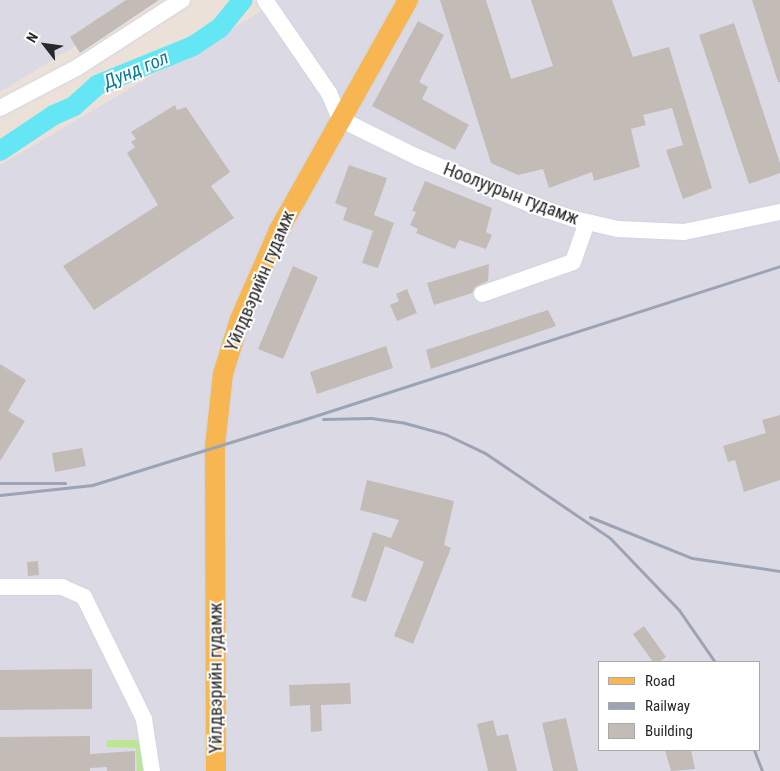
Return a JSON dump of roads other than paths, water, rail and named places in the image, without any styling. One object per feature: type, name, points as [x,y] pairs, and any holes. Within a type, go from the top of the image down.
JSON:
[{"type":"main road","name":"Yйлдвэрийн гудамж","points":[[216,771],[215,446],[223,374],[240,319],[279,230],[408,0]]},
{"type":"street","points":[[0,108],[78,68],[182,0]]},
{"type":"street","points":[[265,0],[329,93],[340,119]]},
{"type":"street","name":"Ноолуурын гудамж","points":[[340,119],[417,157],[532,205],[587,222],[618,229],[684,232],[780,212]]},
{"type":"street","points":[[482,294],[573,262],[587,222]]},
{"type":"street","points":[[0,587],[62,587],[84,597],[144,719],[152,771]]},
{"type":"waterway","name":"Дунд гол","points":[[0,151],[54,115],[74,106],[97,85],[193,46],[220,28],[243,0]]},
{"type":"railway","points":[[0,495],[92,485],[296,422],[780,266]]},
{"type":"railway","points":[[323,419],[371,418],[405,423],[445,434],[485,453],[610,538],[679,610],[714,661]]},
{"type":"railway","points":[[0,483],[65,483]]},
{"type":"railway","points":[[590,517],[692,558],[780,571]]},
{"type":"railway","points":[[754,751],[762,771]]}]
